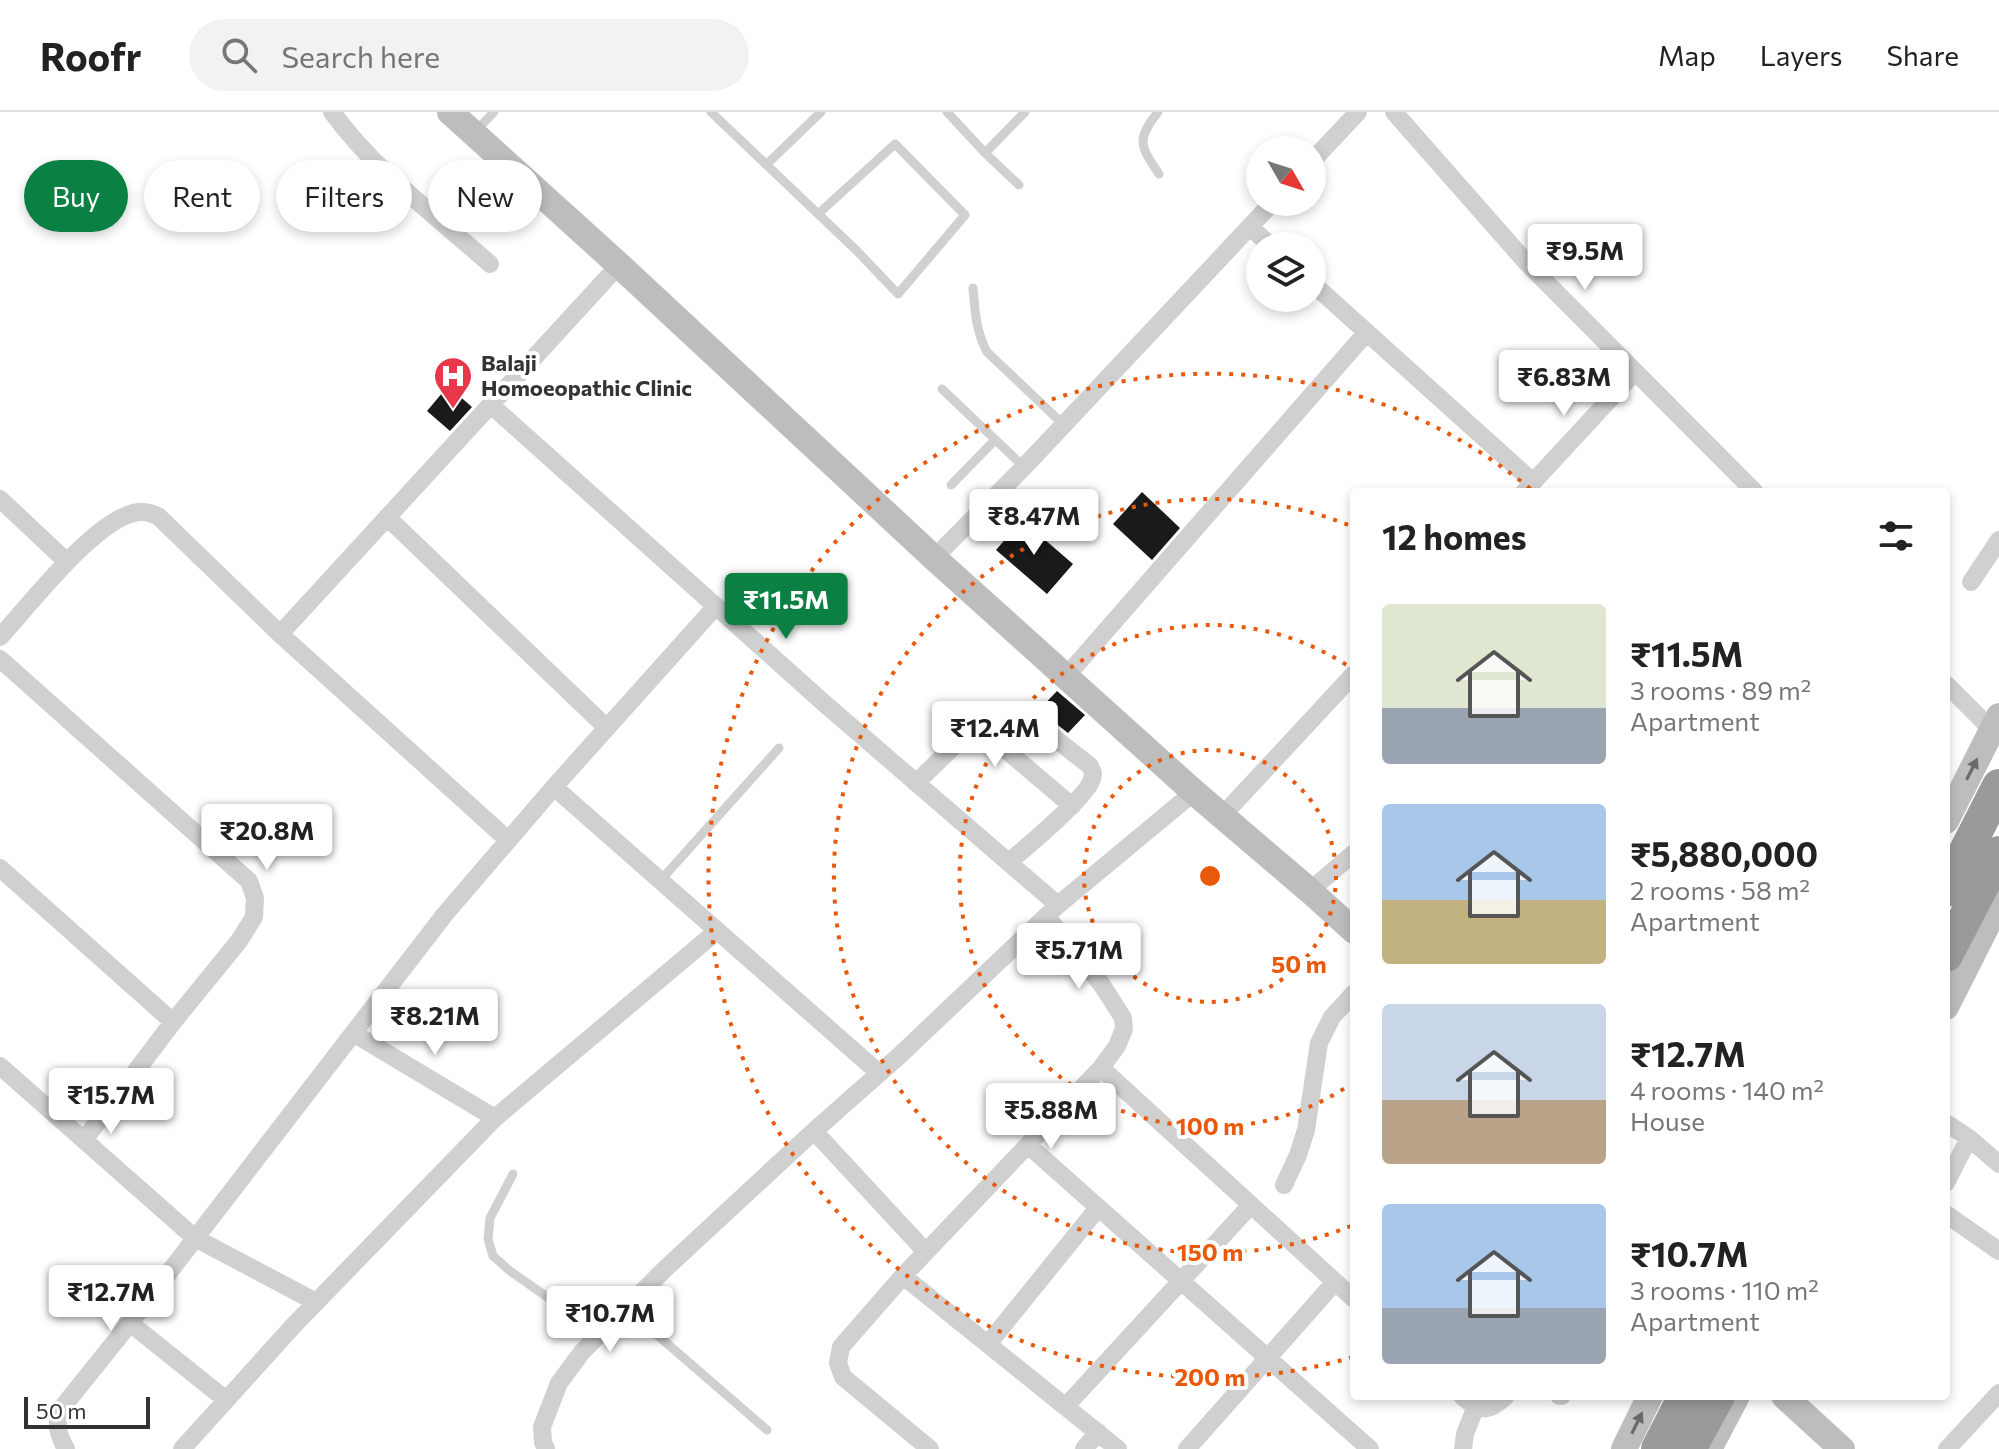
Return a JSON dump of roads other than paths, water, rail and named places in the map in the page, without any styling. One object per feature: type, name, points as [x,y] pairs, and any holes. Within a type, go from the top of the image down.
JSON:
[{"type":"highway","points":[[1950,882],[1999,786]]},
{"type":"highway","points":[[1950,947],[1999,853]]},
{"type":"highway","points":[[1658,1449],[1683,1400]]},
{"type":"highway","points":[[1689,1449],[1716,1400]]},
{"type":"main road","points":[[450,112],[480,120],[1194,792],[1227,811],[1320,882],[1350,909]]},
{"type":"main road","points":[[480,120],[619,265],[939,553],[1076,665],[1350,927]]},
{"type":"main road","points":[[1950,812],[1996,723]]},
{"type":"main road","points":[[1950,1001],[1992,936],[1999,902]]},
{"type":"main road","points":[[1624,1449],[1648,1400]]},
{"type":"main road","points":[[1709,1449],[1735,1400]]},
{"type":"main road","points":[[1788,1400],[1842,1449]]},
{"type":"street","points":[[332,112],[382,169],[490,264]]},
{"type":"street","points":[[1326,146],[1358,112]]},
{"type":"street","points":[[1394,112],[1526,262],[1751,488]]},
{"type":"street","points":[[939,553],[1260,216]]},
{"type":"street","points":[[1250,227],[1256,232]]},
{"type":"street","points":[[280,634],[619,265]]},
{"type":"street","points":[[1326,295],[1528,487],[1635,372]]},
{"type":"street","points":[[1076,665],[1367,332]]},
{"type":"street","points":[[491,405],[1009,862],[1052,910],[1123,1018],[1124,1029],[1117,1046],[1101,1068],[903,1276],[841,1347],[838,1363],[843,1377],[930,1449]]},
{"type":"street","points":[[0,499],[67,562]]},
{"type":"street","points":[[0,637],[67,562],[103,531],[125,516],[142,511],[158,516],[280,634],[508,840]]},
{"type":"street","points":[[387,517],[607,728]]},
{"type":"street","points":[[1971,582],[1999,540]]},
{"type":"street","points":[[66,1449],[57,1421],[61,1409],[445,914],[716,606]]},
{"type":"street","points":[[0,659],[249,881],[255,898],[254,917],[239,941],[84,1140]]},
{"type":"street","points":[[1227,811],[1350,678]]},
{"type":"street","points":[[1950,687],[1996,723]]},
{"type":"street","points":[[1009,862],[1072,806],[1092,783],[1094,774],[1090,766],[1047,732]]},
{"type":"street","points":[[916,783],[958,742],[972,736],[982,737],[999,744],[1072,806]]},
{"type":"street","points":[[554,787],[879,1073]]},
{"type":"street","points":[[546,1449],[542,1427],[559,1383],[582,1352],[666,1268],[1052,910],[1194,792]]},
{"type":"street","points":[[1320,882],[1350,856]]},
{"type":"street","points":[[0,868],[173,1022]]},
{"type":"street","points":[[182,1449],[316,1302],[495,1118],[717,931]]},
{"type":"street","points":[[1284,1185],[1306,1130],[1319,1043],[1332,1017],[1350,997]]},
{"type":"street","points":[[353,1033],[495,1118]]},
{"type":"street","points":[[0,1066],[195,1238],[316,1302]]},
{"type":"street","points":[[1101,1068],[1350,1295]]},
{"type":"street","points":[[1950,1126],[1999,1164]]},
{"type":"street","points":[[814,1131],[926,1252]]},
{"type":"street","points":[[1950,1175],[1969,1138]]},
{"type":"street","points":[[1028,1145],[1370,1449]]},
{"type":"street","points":[[1066,1406],[1251,1205]]},
{"type":"street","points":[[988,1344],[1098,1208]]},
{"type":"street","points":[[1950,1217],[1999,1251]]},
{"type":"street","points":[[903,1276],[1118,1449]]},
{"type":"street","points":[[1187,1449],[1335,1282]]},
{"type":"street","points":[[130,1323],[225,1399]]},
{"type":"street","points":[[1947,1449],[1999,1393]]},
{"type":"street","points":[[1463,1449],[1469,1401],[1487,1409],[1502,1400]]},
{"type":"street","points":[[1084,1449],[1098,1432]]},
{"type":"lane","points":[[711,112],[898,294],[965,215],[895,144],[818,214]]},
{"type":"lane","points":[[766,165],[821,112]]},
{"type":"lane","points":[[985,153],[1025,112]]},
{"type":"lane","points":[[1158,112],[1145,128],[1143,141],[1145,152],[1159,174]]},
{"type":"lane","points":[[952,114],[985,153],[1019,185]]},
{"type":"lane","points":[[973,288],[975,323],[987,352],[1064,425]]},
{"type":"lane","points":[[942,389],[1024,467]]},
{"type":"lane","points":[[951,485],[995,440]]},
{"type":"lane","points":[[660,881],[779,748]]},
{"type":"lane","points":[[513,1174],[490,1218],[488,1239],[493,1256],[600,1334]]},
{"type":"lane","points":[[626,1308],[767,1430]]},
{"type":"place","name":"Balaji Homoeopathic Clinic","points":[[453,410]]}]
